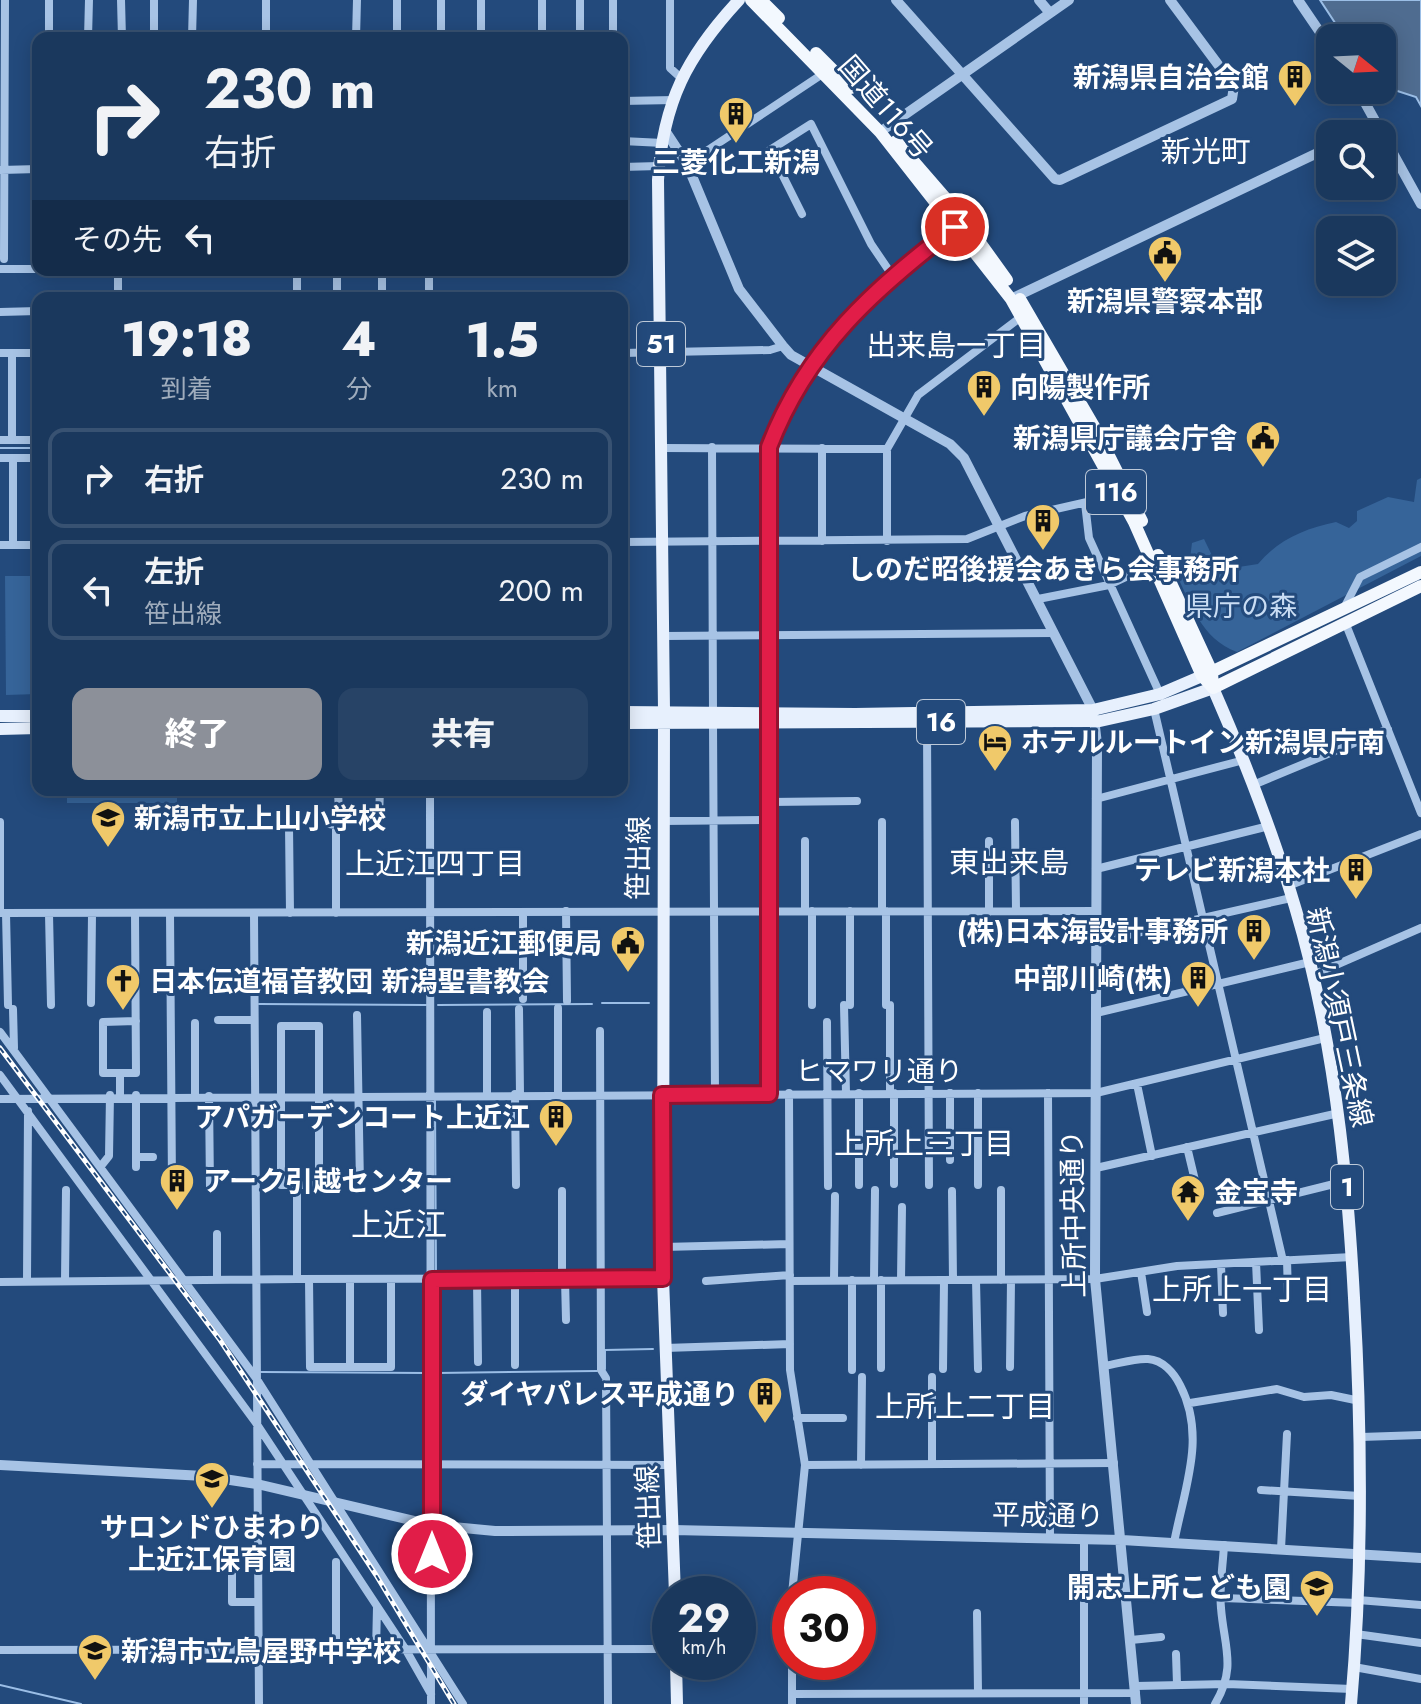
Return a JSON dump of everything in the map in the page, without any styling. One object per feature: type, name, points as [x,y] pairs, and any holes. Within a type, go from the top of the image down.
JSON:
[{"type":"highway","name":"国道116号","points":[[751,0],[883,130],[961,216],[1095,428],[1213,688]]},
{"type":"highway","name":"国道116号","points":[[761,0],[833,68],[955,227],[1014,297],[1021,317],[1154,564],[1207,674]]},
{"type":"highway","points":[[1213,688],[1421,572]]},
{"type":"highway","points":[[1207,674],[1421,586]]},
{"type":"main road","name":"笹出線","points":[[674,1576],[663,1278],[661,911],[664,636],[659,166],[681,78],[700,45],[739,0]]},
{"type":"main road","name":"16","points":[[628,713],[713,718],[1095,716],[1207,674]]},
{"type":"main road","name":"16","points":[[769,718],[927,722],[1095,716],[1154,709],[1213,688]]},
{"type":"main road","name":"新潟小須戸三条線","points":[[1213,688],[1269,826],[1289,892],[1311,968],[1339,1113],[1352,1257],[1361,1437],[1360,1553],[1351,1704]]},
{"type":"main road","points":[[0,716],[32,716]]},
{"type":"main road","name":"16","points":[[628,722],[664,717]]},
{"type":"main road","points":[[0,729],[32,728]]},
{"type":"main road","points":[[676,1680],[677,1704]]},
{"type":"street","points":[[4,259],[5,0]]},
{"type":"street","points":[[49,0],[49,32]]},
{"type":"street","points":[[88,32],[89,0]]},
{"type":"street","points":[[121,0],[122,32]]},
{"type":"street","points":[[154,0],[154,32]]},
{"type":"street","points":[[192,32],[193,0]]},
{"type":"street","points":[[266,0],[266,32]]},
{"type":"street","points":[[356,32],[357,0]]},
{"type":"street","points":[[397,0],[397,32]]},
{"type":"street","points":[[441,0],[441,32]]},
{"type":"street","points":[[481,0],[481,32]]},
{"type":"street","points":[[542,0],[542,32]]},
{"type":"street","points":[[580,0],[580,32]]},
{"type":"street","points":[[613,0],[613,32]]},
{"type":"street","points":[[670,0],[670,68],[681,78]]},
{"type":"street","points":[[896,0],[1055,179],[1060,180],[1232,99],[1234,86],[1170,0]]},
{"type":"street","points":[[1039,0],[1050,13]]},
{"type":"street","points":[[883,130],[1069,0]]},
{"type":"street","points":[[1298,0],[1316,26]]},
{"type":"street","points":[[687,164],[825,72]]},
{"type":"street","points":[[628,101],[674,100]]},
{"type":"street","points":[[802,214],[770,150],[811,124],[871,244],[892,275]]},
{"type":"street","points":[[628,141],[665,138],[687,164],[739,289],[783,346],[950,444],[964,458],[1095,716]]},
{"type":"street","points":[[1014,297],[1316,154]]},
{"type":"street","points":[[1396,159],[1421,204]]},
{"type":"street","points":[[628,167],[659,166]]},
{"type":"street","points":[[3,170],[32,169]]},
{"type":"street","points":[[769,1094],[769,447],[809,364],[892,275],[955,227]]},
{"type":"street","points":[[0,269],[32,269]]},
{"type":"street","points":[[0,312],[32,311]]},
{"type":"street","points":[[887,541],[887,449],[918,395],[1021,317]]},
{"type":"street","points":[[628,353],[770,350],[783,346]]},
{"type":"street","points":[[0,353],[32,353]]},
{"type":"street","points":[[12,353],[12,440]]},
{"type":"street","points":[[0,440],[32,440]]},
{"type":"street","points":[[712,447],[715,1095]]},
{"type":"street","points":[[662,448],[887,449]]},
{"type":"street","points":[[822,448],[822,541]]},
{"type":"street","points":[[0,458],[32,458]]},
{"type":"street","points":[[13,458],[13,545]]},
{"type":"street","points":[[628,542],[967,539],[998,525],[1118,495]]},
{"type":"street","points":[[1085,503],[1089,538],[1160,694]]},
{"type":"street","points":[[0,545],[32,545]]},
{"type":"street","points":[[1421,547],[1360,577],[1344,616],[1421,813]]},
{"type":"street","points":[[1038,599],[1109,585],[1154,564]]},
{"type":"street","points":[[664,636],[1054,633]]},
{"type":"street","points":[[1154,709],[1217,985],[1285,1260],[1288,1295]]},
{"type":"street","name":"上所中央通り","points":[[1095,716],[1095,1279],[1136,1694]]},
{"type":"street","points":[[927,722],[929,1185]]},
{"type":"street","points":[[1253,785],[1388,729]]},
{"type":"street","points":[[1096,799],[1244,760]]},
{"type":"street","points":[[338,796],[339,815],[379,816],[380,796]]},
{"type":"street","points":[[430,796],[433,1701]]},
{"type":"street","points":[[769,802],[857,801]]},
{"type":"street","points":[[662,821],[769,820]]},
{"type":"street","points":[[0,822],[2,913],[14,1049]]},
{"type":"street","points":[[882,822],[894,1184]]},
{"type":"street","points":[[1015,822],[1016,911]]},
{"type":"street","points":[[329,824],[336,825],[336,913]]},
{"type":"street","points":[[289,826],[290,913]]},
{"type":"street","points":[[1096,869],[1269,826]]},
{"type":"street","points":[[1097,942],[1203,917],[1289,892],[1421,834]]},
{"type":"street","points":[[805,841],[812,1005]]},
{"type":"street","points":[[989,841],[989,912]]},
{"type":"street","points":[[566,911],[567,1001]]},
{"type":"street","points":[[846,1093],[850,911]]},
{"type":"street","points":[[2,913],[1096,911]]},
{"type":"street","points":[[523,912],[523,999]]},
{"type":"street","points":[[135,913],[136,1021],[136,1073],[103,1073],[103,1022],[136,1021]]},
{"type":"street","points":[[170,913],[172,1185]]},
{"type":"street","points":[[254,913],[259,1704]]},
{"type":"street","points":[[49,914],[51,1005]]},
{"type":"street","points":[[91,1003],[92,914]]},
{"type":"street","points":[[1096,1013],[1217,985],[1311,968],[1421,928]]},
{"type":"street","points":[[558,1008],[558,1094]]},
{"type":"street","points":[[516,1185],[519,1009]]},
{"type":"street","points":[[487,1012],[487,1094]]},
{"type":"street","points":[[357,1015],[360,1185]]},
{"type":"street","points":[[218,1020],[253,1020]]},
{"type":"street","points":[[827,1022],[828,1186]]},
{"type":"street","points":[[195,1023],[195,1095]]},
{"type":"street","points":[[281,1026],[319,1026],[319,1185],[281,1185],[280,1097],[281,1026]]},
{"type":"street","points":[[600,1031],[601,1370],[606,1378],[608,1464],[605,1532],[608,1704]]},
{"type":"street","points":[[0,1032],[256,1378],[412,1618],[463,1704]]},
{"type":"street","name":"ヒマワリ通り","points":[[0,1099],[110,1095],[1096,1093],[1325,1038]]},
{"type":"street","points":[[120,1073],[120,1095]]},
{"type":"street","points":[[0,1075],[256,1423],[406,1650],[433,1701]]},
{"type":"street","points":[[1137,1084],[1152,1156]]},
{"type":"street","points":[[789,1093],[790,1370],[805,1465],[794,1576]]},
{"type":"street","points":[[859,1093],[859,1185]]},
{"type":"street","points":[[950,1093],[950,1160]]},
{"type":"street","points":[[978,1093],[978,1185]]},
{"type":"street","points":[[1048,1093],[1050,1539]]},
{"type":"street","points":[[101,1166],[109,1156],[110,1095]]},
{"type":"street","points":[[136,1095],[136,1167]]},
{"type":"street","points":[[209,1096],[210,1188]]},
{"type":"street","points":[[27,1281],[28,1111]]},
{"type":"street","points":[[1096,1168],[1339,1113]]},
{"type":"street","points":[[1187,1147],[1198,1193]]},
{"type":"street","points":[[136,1157],[153,1157]]},
{"type":"street","points":[[1217,1213],[1346,1181]]},
{"type":"street","points":[[297,1185],[297,1279]]},
{"type":"street","points":[[65,1281],[66,1190]]},
{"type":"street","points":[[875,1190],[881,1368]]},
{"type":"street","points":[[1001,1190],[1001,1280]]},
{"type":"street","points":[[562,1191],[566,1320]]},
{"type":"street","points":[[943,1369],[952,1191]]},
{"type":"street","points":[[834,1280],[835,1196]]},
{"type":"street","points":[[901,1280],[902,1207]]},
{"type":"street","points":[[217,1234],[217,1280]]},
{"type":"street","points":[[663,1247],[789,1244]]},
{"type":"street","points":[[706,1281],[790,1278],[1095,1279],[1256,1262],[1352,1257]]},
{"type":"street","points":[[1256,1262],[1259,1330]]},
{"type":"street","points":[[1221,1265],[1223,1313]]},
{"type":"street","points":[[1141,1272],[1147,1312]]},
{"type":"street","points":[[0,1282],[663,1278]]},
{"type":"street","points":[[309,1279],[310,1367],[391,1367],[391,1280]]},
{"type":"street","points":[[477,1279],[478,1362]]},
{"type":"street","points":[[515,1279],[515,1365]]},
{"type":"street","points":[[350,1280],[350,1367]]},
{"type":"street","points":[[852,1280],[852,1370]]},
{"type":"street","points":[[976,1280],[978,1369]]},
{"type":"street","points":[[1010,1367],[1011,1280]]},
{"type":"street","points":[[665,1348],[790,1344]]},
{"type":"street","points":[[1104,1366],[1147,1359],[1160,1362],[1174,1373],[1190,1403],[1193,1458],[1174,1543]]},
{"type":"street","points":[[861,1465],[862,1377]]},
{"type":"street","points":[[932,1377],[932,1464]]},
{"type":"street","points":[[1190,1403],[1277,1389],[1304,1397],[1331,1395],[1360,1401]]},
{"type":"street","points":[[797,1418],[843,1418]]},
{"type":"street","points":[[1281,1549],[1287,1434]]},
{"type":"street","points":[[1361,1437],[1421,1435]]},
{"type":"street","points":[[805,1465],[1114,1463]]},
{"type":"street","points":[[257,1464],[670,1465]]},
{"type":"street","name":"平成通り","points":[[0,1465],[158,1472],[257,1484],[432,1525],[495,1531],[673,1530],[1122,1540],[1421,1558]]},
{"type":"street","points":[[1261,1490],[1360,1496]]},
{"type":"street","points":[[1084,1539],[1084,1704]]},
{"type":"street","points":[[1215,1704],[1227,1684],[1229,1661],[1222,1598],[1224,1545]]},
{"type":"street","points":[[336,1562],[336,1651]]},
{"type":"street","points":[[232,1574],[232,1602],[258,1602]]},
{"type":"street","points":[[1222,1598],[1421,1605]]},
{"type":"street","points":[[376,1651],[377,1606]]},
{"type":"street","points":[[412,1618],[432,1612]]},
{"type":"street","points":[[977,1613],[978,1693]]},
{"type":"street","points":[[1356,1634],[1421,1643]]},
{"type":"street","points":[[1131,1640],[1161,1637]]},
{"type":"street","points":[[0,1650],[652,1649]]},
{"type":"street","points":[[1176,1654],[1177,1684]]},
{"type":"street","points":[[1354,1667],[1421,1679]]},
{"type":"street","points":[[792,1680],[792,1704]]},
{"type":"street","points":[[792,1694],[1136,1694],[1177,1684],[1352,1689]]},
{"type":"street","points":[[841,1693],[841,1704]]},
{"type":"street","points":[[883,1693],[883,1704]]},
{"type":"street","points":[[1023,1693],[1023,1704]]},
{"type":"street","points":[[922,1694],[922,1704]]},
{"type":"street","points":[[967,1694],[967,1704]]},
{"type":"green space","name":"県庁の森","points":[[1421,478],[1421,556],[1237,652],[1205,629],[1174,569],[1190,559],[1192,543],[1204,539],[1219,570],[1258,564],[1283,542],[1313,528],[1336,522],[1349,528],[1357,521],[1357,511],[1388,497],[1414,502],[1417,480]]},
{"type":"green space","points":[[5,576],[32,576],[32,694],[6,695]]},
{"type":"green space","points":[[67,796],[177,796],[177,803],[67,803]]},
{"type":"shaded area","points":[[1320,0],[1421,0],[1421,106],[1416,97],[1396,91],[1396,24],[1336,24]]},
{"type":"waterway","points":[[0,448],[32,448]]},
{"type":"waterway","points":[[602,1003],[649,1003]]},
{"type":"waterway","points":[[259,1004],[426,1005]]},
{"type":"waterway","points":[[438,1005],[592,1004]]},
{"type":"waterway","points":[[435,1101],[436,1274]]},
{"type":"waterway","points":[[436,1284],[437,1302]]},
{"type":"waterway","points":[[437,1309],[437,1318]]},
{"type":"waterway","points":[[437,1325],[438,1331]]},
{"type":"waterway","points":[[437,1337],[437,1343]]},
{"type":"waterway","points":[[437,1349],[437,1354]]},
{"type":"waterway","points":[[605,1369],[605,1350],[653,1349]]},
{"type":"waterway","points":[[436,1362],[437,1373],[597,1371]]},
{"type":"waterway","points":[[261,1372],[427,1373]]},
{"type":"waterway","points":[[0,1685],[81,1704]]},
{"type":"railway","points":[[0,1048],[220,1340],[376,1575],[454,1704]]},
{"type":"place","name":"新潟県自治会館","points":[[1295,108]]},
{"type":"place","name":"三菱化工新潟","points":[[736,145]]},
{"type":"place","name":"新潟県警察本部","points":[[1165,284]]},
{"type":"place","name":"向陽製作所","points":[[984,418]]},
{"type":"place","name":"新潟県庁議会庁舎","points":[[1263,469]]},
{"type":"place","name":"しのだ昭後援会あきら会事務所","points":[[1043,552]]},
{"type":"place","name":"ホテルルートイン新潟県庁南","points":[[995,773]]},
{"type":"place","name":"新潟市立上山小学校","points":[[108,849]]},
{"type":"place","name":"テレビ新潟本社","points":[[1356,901]]},
{"type":"place","name":"(株)日本海設計事務所","points":[[1254,962]]},
{"type":"place","name":"新潟近江郵便局","points":[[628,974]]},
{"type":"place","name":"中部川崎(株)","points":[[1198,1009]]},
{"type":"place","name":"日本伝道福音教団 新潟聖書教会","points":[[123,1012]]},
{"type":"place","name":"アパガーデンコート上近江","points":[[556,1148]]},
{"type":"place","name":"アーク引越センター","points":[[177,1212]]},
{"type":"place","name":"金宝寺","points":[[1188,1223]]},
{"type":"place","name":"ダイヤパレス平成通り","points":[[765,1425]]},
{"type":"place","name":"サロンドひまわり 上近江保育園","points":[[212,1510]]},
{"type":"place","name":"開志上所こども園","points":[[1317,1618]]},
{"type":"place","name":"新潟市立鳥屋野中学校","points":[[95,1682]]},
{"type":"district","name":"新光町","points":[[1206,152]]},
{"type":"district","name":"出来島一丁目","points":[[956,346]]},
{"type":"district","name":"東出来島","points":[[1009,863]]},
{"type":"district","name":"上近江四丁目","points":[[435,864]]},
{"type":"district","name":"上所上三丁目","points":[[924,1144]]},
{"type":"district","name":"上近江","points":[[399,1225]]},
{"type":"district","name":"上所上一丁目","points":[[1242,1290]]},
{"type":"district","name":"上所上二丁目","points":[[965,1407]]},
{"type":"route","points":[[432,1554],[432,1280],[663,1278],[662,1095],[769,1094],[769,447],[809,364],[887,279],[955,227]]}]
